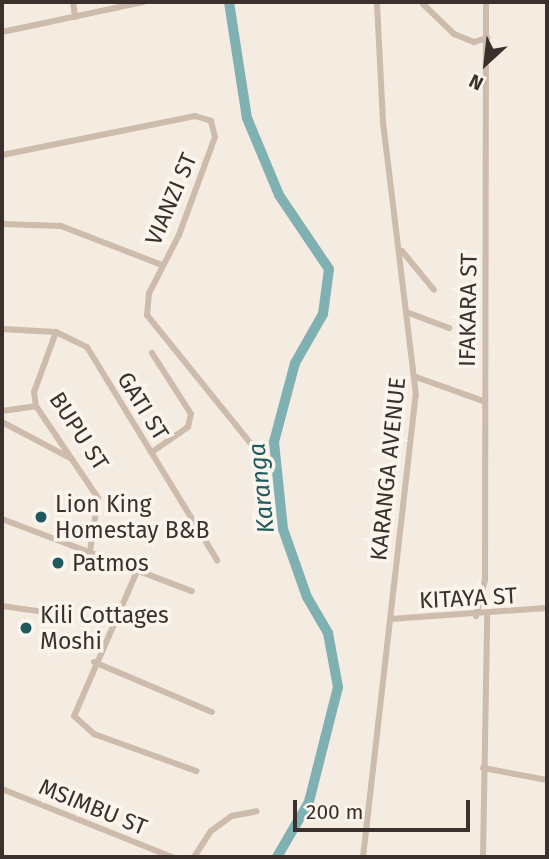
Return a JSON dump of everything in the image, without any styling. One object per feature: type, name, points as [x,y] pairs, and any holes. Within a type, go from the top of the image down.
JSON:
[{"type":"street","points":[[73,2],[75,17]]},
{"type":"street","points":[[2,32],[142,2]]},
{"type":"street","name":"KARANGA AVENUE","points":[[363,857],[416,377],[402,251],[383,122],[377,2]]},
{"type":"street","name":"IFAKARA ST","points":[[476,617],[485,580],[483,401],[486,2]]},
{"type":"street","points":[[423,4],[454,34],[474,42],[487,38]]},
{"type":"street","name":"VIANZI ST","points":[[2,155],[195,116],[211,121],[215,137],[162,265],[147,314],[265,461]]},
{"type":"street","points":[[2,224],[61,226],[162,265]]},
{"type":"street","points":[[402,251],[434,290]]},
{"type":"street","points":[[409,313],[449,328]]},
{"type":"street","name":"GATI ST","points":[[2,329],[56,332],[87,347],[217,560]]},
{"type":"street","name":"BUPU ST","points":[[56,332],[34,392],[36,406],[98,498],[90,551]]},
{"type":"street","points":[[152,353],[191,415],[188,427],[152,452]]},
{"type":"street","points":[[416,377],[483,401]]},
{"type":"street","points":[[2,411],[36,406]]},
{"type":"street","points":[[2,422],[74,460]]},
{"type":"street","points":[[2,519],[192,591]]},
{"type":"street","points":[[138,569],[94,662],[76,722],[196,771]]},
{"type":"street","points":[[2,606],[51,613]]},
{"type":"street","name":"KITAYA ST","points":[[390,620],[486,617],[547,608]]},
{"type":"street","points":[[483,857],[486,617]]},
{"type":"street","points":[[94,662],[212,712]]},
{"type":"street","points":[[483,768],[547,780]]},
{"type":"street","name":"MSIMBU ST","points":[[2,789],[171,857]]},
{"type":"street","points":[[194,857],[211,831],[232,816],[257,811]]},
{"type":"waterway","name":"Karanga","points":[[229,2],[247,118],[279,195],[329,269],[323,314],[295,363],[274,442],[283,529],[307,597],[328,633],[338,687],[309,802],[277,857]]},
{"type":"place","name":"Lion King Homestay B&B","points":[[41,517]]},
{"type":"place","name":"Patmos","points":[[58,563]]},
{"type":"place","name":"Kili Cottages Moshi","points":[[26,628]]}]
